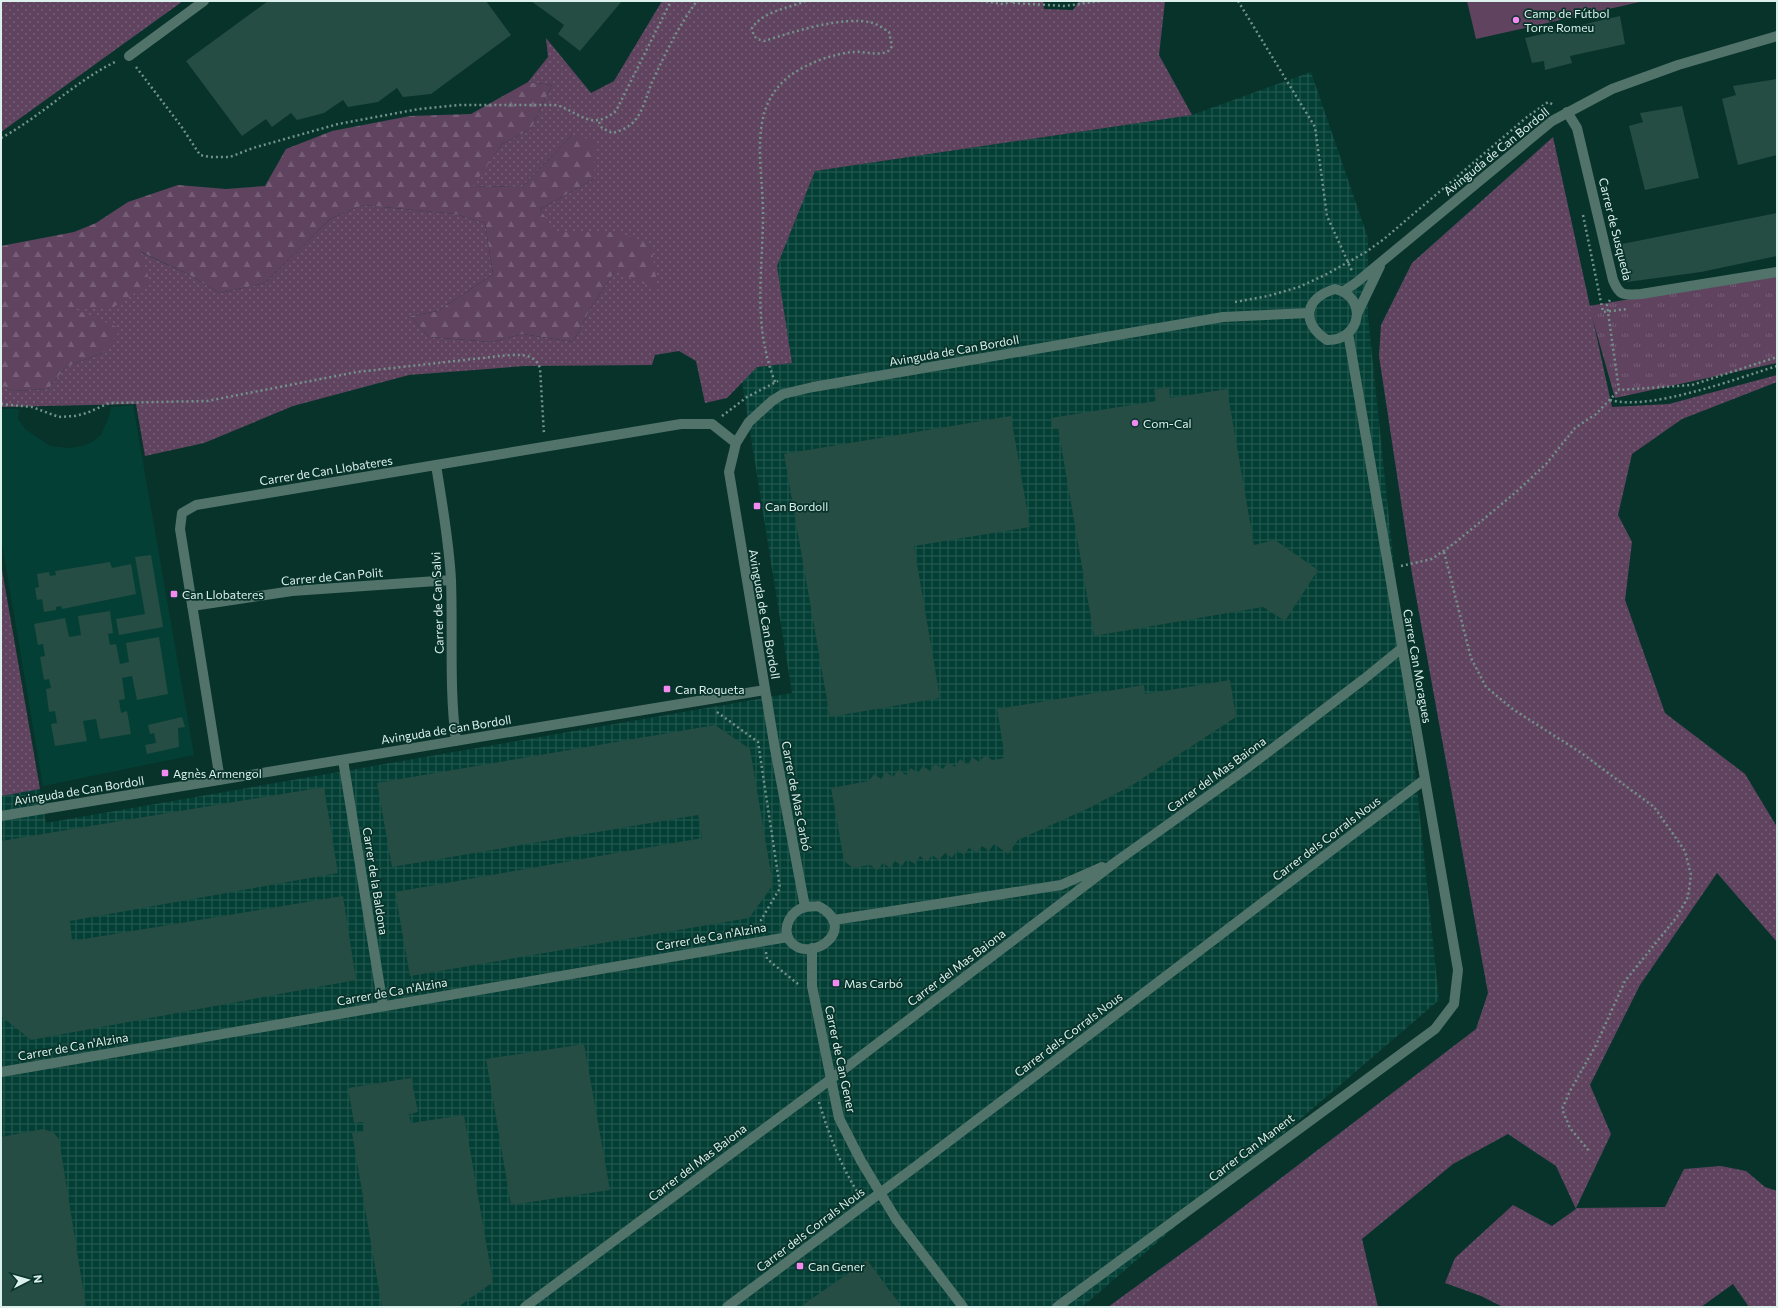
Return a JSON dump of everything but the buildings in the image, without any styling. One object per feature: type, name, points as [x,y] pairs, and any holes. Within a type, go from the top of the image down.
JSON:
[{"type":"street","points":[[128,56],[204,1]]},
{"type":"street","name":"Avinguda de Can Bordoll","points":[[1344,291],[1357,282],[1552,121],[1567,112],[1619,86],[1678,65],[1777,36]]},
{"type":"street","name":"Carrer de Susqueda","points":[[1567,112],[1577,128],[1612,280],[1618,290],[1625,295],[1641,294],[1777,272]]},
{"type":"street","name":"Avinguda de Can Bordoll","points":[[1358,314],[1381,262]]},
{"type":"street","points":[[1335,289],[1344,291],[1353,300],[1358,314],[1353,328],[1348,333],[1338,338],[1327,340],[1314,330],[1309,313],[1312,303],[1319,295],[1335,289]]},
{"type":"street","name":"Avinguda de Can Bordoll","points":[[1,816],[765,690],[729,472],[736,443],[749,422],[772,401],[783,394],[813,387],[1223,317],[1309,313]]},
{"type":"street","name":"Carrer Can Moragues","points":[[1348,333],[1458,970],[1454,1004]]},
{"type":"street","name":"Carrer de Can Llobateres","points":[[220,780],[180,529],[182,513],[196,505],[681,424],[712,424]]},
{"type":"street","points":[[712,424],[736,443]]},
{"type":"street","name":"Carrer de Can Salvi","points":[[436,465],[449,552],[451,580],[452,704],[456,741]]},
{"type":"street","name":"Carrer de Can Polit","points":[[192,606],[292,591],[451,580]]},
{"type":"street","name":"Carrer del Mas Baiona","points":[[525,1307],[831,1079],[1117,861],[1249,766],[1364,679],[1402,648]]},
{"type":"street","name":"Carrer de Mas Carbó","points":[[765,690],[805,907]]},
{"type":"street","name":"Carrer de la Baldona","points":[[343,760],[383,1006]]},
{"type":"street","name":"Carrer dels Corrals Nous","points":[[727,1307],[880,1193],[1424,780]]},
{"type":"street","points":[[834,920],[1061,885],[1117,861]]},
{"type":"street","points":[[818,906],[827,911],[834,920],[834,932],[824,946],[800,948],[795,945],[788,936],[788,920],[796,912],[805,907],[818,906]]},
{"type":"street","name":"Carrer de Ca n'Alzina","points":[[1,1072],[788,936]]},
{"type":"street","name":"Carrer de Can Gener","points":[[812,948],[812,986],[839,1118],[896,1219],[963,1307]]},
{"type":"street","name":"Carrer Can Manent","points":[[1057,1307],[1434,1029],[1454,1004]]},
{"type":"path","points":[[1,138],[43,111],[105,67],[128,56],[181,126],[200,155],[210,157],[230,157],[331,126],[383,114],[460,105],[557,105],[584,119],[599,122],[616,111],[671,1]]},
{"type":"path","points":[[599,122],[602,128],[612,133],[621,131],[635,120],[644,107],[652,82],[680,26],[697,1]]},
{"type":"path","points":[[775,381],[762,338],[760,320],[763,220],[760,133],[764,114],[771,96],[780,84],[791,75],[810,64],[853,52],[882,54],[889,51],[892,46],[889,32],[875,23],[867,22],[845,22],[822,25],[764,41],[757,39],[753,35],[752,28],[759,19],[806,1]]},
{"type":"path","points":[[981,1],[1003,4],[1014,2],[1065,6],[1100,1]]},
{"type":"path","points":[[1238,1],[1315,127],[1327,216],[1357,282]]},
{"type":"path","points":[[1229,303],[1268,296],[1300,287],[1349,263],[1384,239],[1527,117],[1548,102],[1567,112]]},
{"type":"path","points":[[1582,210],[1603,312],[1631,308]]},
{"type":"path","points":[[1618,290],[1607,305],[1619,390]]},
{"type":"path","points":[[1,404],[32,407],[59,417],[75,416],[114,402],[207,401],[356,372],[500,356],[522,355],[534,359],[540,368],[545,447]]},
{"type":"path","points":[[1389,568],[1432,559],[1444,552],[1515,493],[1547,463],[1575,428],[1596,414],[1619,390],[1692,385],[1777,357]]},
{"type":"path","points":[[1609,400],[1632,404],[1685,394],[1777,366]]},
{"type":"path","points":[[712,424],[747,398],[775,381],[780,380]]},
{"type":"path","points":[[1444,552],[1460,618],[1472,658],[1486,687],[1514,710],[1580,752],[1654,806],[1685,851],[1692,875],[1688,897],[1679,913],[1624,981],[1596,1045],[1570,1091],[1562,1109],[1570,1128],[1589,1151]]},
{"type":"path","points":[[714,698],[717,712],[758,742],[780,888],[761,920],[767,959],[800,986]]},
{"type":"path","points":[[817,1089],[829,1137],[844,1170],[860,1195],[867,1202]]},
{"type":"shaded area","points":[[1311,72],[1368,238],[1368,316],[1439,1000],[1082,1307],[1,1307],[1,796],[40,789],[46,823],[792,693],[742,382],[757,367],[792,363],[777,266],[815,171],[1192,115]]},
{"type":"shaded area","points":[[133,405],[194,755],[43,786],[1,538],[1,409],[19,409],[18,419],[25,429],[50,446],[69,448],[83,446],[92,442],[101,435],[109,417],[111,407]]},
{"type":"green space","points":[[1,1],[183,1],[1,132]]},
{"type":"green space","points":[[662,1],[1043,1],[1044,9],[1073,10],[1079,1],[1165,1],[1159,55],[1192,115],[815,171],[777,266],[792,363],[757,367],[727,398],[705,403],[696,361],[679,351],[655,355],[652,365],[525,366],[409,375],[293,406],[204,443],[145,456],[136,404],[1,407],[1,385],[12,391],[48,389],[66,367],[105,352],[74,309],[140,252],[188,274],[220,293],[265,283],[330,219],[363,205],[455,214],[485,223],[493,274],[438,311],[410,316],[429,337],[492,342],[523,334],[573,342],[589,311],[615,271],[618,232],[554,232],[540,209],[594,179],[572,135],[522,187],[472,186],[502,144],[531,129],[552,85],[528,82],[548,57],[546,38],[591,93],[614,81]]},
{"type":"green space","name":"Camp de Fútbol Torre Romeu","points":[[1467,1],[1644,1],[1476,39]]},
{"type":"green space","points":[[528,82],[552,85],[531,129],[502,144],[473,186],[522,187],[572,135],[595,141],[594,179],[540,209],[555,232],[618,232],[651,245],[658,290],[615,271],[589,311],[573,342],[523,334],[492,342],[429,337],[410,316],[438,311],[493,274],[485,223],[455,214],[363,205],[330,219],[265,283],[220,293],[188,274],[141,252],[150,283],[112,308],[75,309],[121,329],[105,352],[66,367],[48,389],[12,391],[1,385],[1,246],[74,232],[96,223],[128,202],[178,185],[226,189],[265,186],[286,149],[332,131],[410,116],[471,114]]},
{"type":"green space","points":[[1553,137],[1612,407],[1669,404],[1777,375],[1777,382],[1682,419],[1632,454],[1618,515],[1632,542],[1625,600],[1665,713],[1745,774],[1777,827],[1777,942],[1717,873],[1640,985],[1590,1085],[1611,1134],[1576,1208],[1665,1207],[1684,1169],[1721,1166],[1746,1171],[1765,1187],[1777,1191],[1777,1307],[1749,1307],[1733,1284],[1701,1307],[1503,1307],[1481,1296],[1445,1283],[1455,1258],[1513,1205],[1552,1226],[1576,1209],[1556,1166],[1508,1134],[1453,1164],[1362,1239],[1378,1307],[1108,1307],[1200,1240],[1476,1029],[1488,993],[1412,574],[1379,356],[1381,325],[1412,263]]},
{"type":"green space","points":[[1777,274],[1777,363],[1615,398],[1589,306]]},
{"type":"green space","points":[[1,564],[40,789],[1,796]]},
{"type":"place","name":"Camp de Fútbol Torre Romeu","points":[[1516,20]]},
{"type":"place","name":"Com-Cal","points":[[1135,423]]},
{"type":"place","name":"Can Bordoll","points":[[757,506]]},
{"type":"place","name":"Can Llobateres","points":[[174,594]]},
{"type":"place","name":"Can Roqueta","points":[[667,689]]},
{"type":"place","name":"Agnès Armengol","points":[[165,773]]},
{"type":"place","name":"Mas Carbó","points":[[836,983]]},
{"type":"place","name":"Can Gener","points":[[800,1266]]}]
